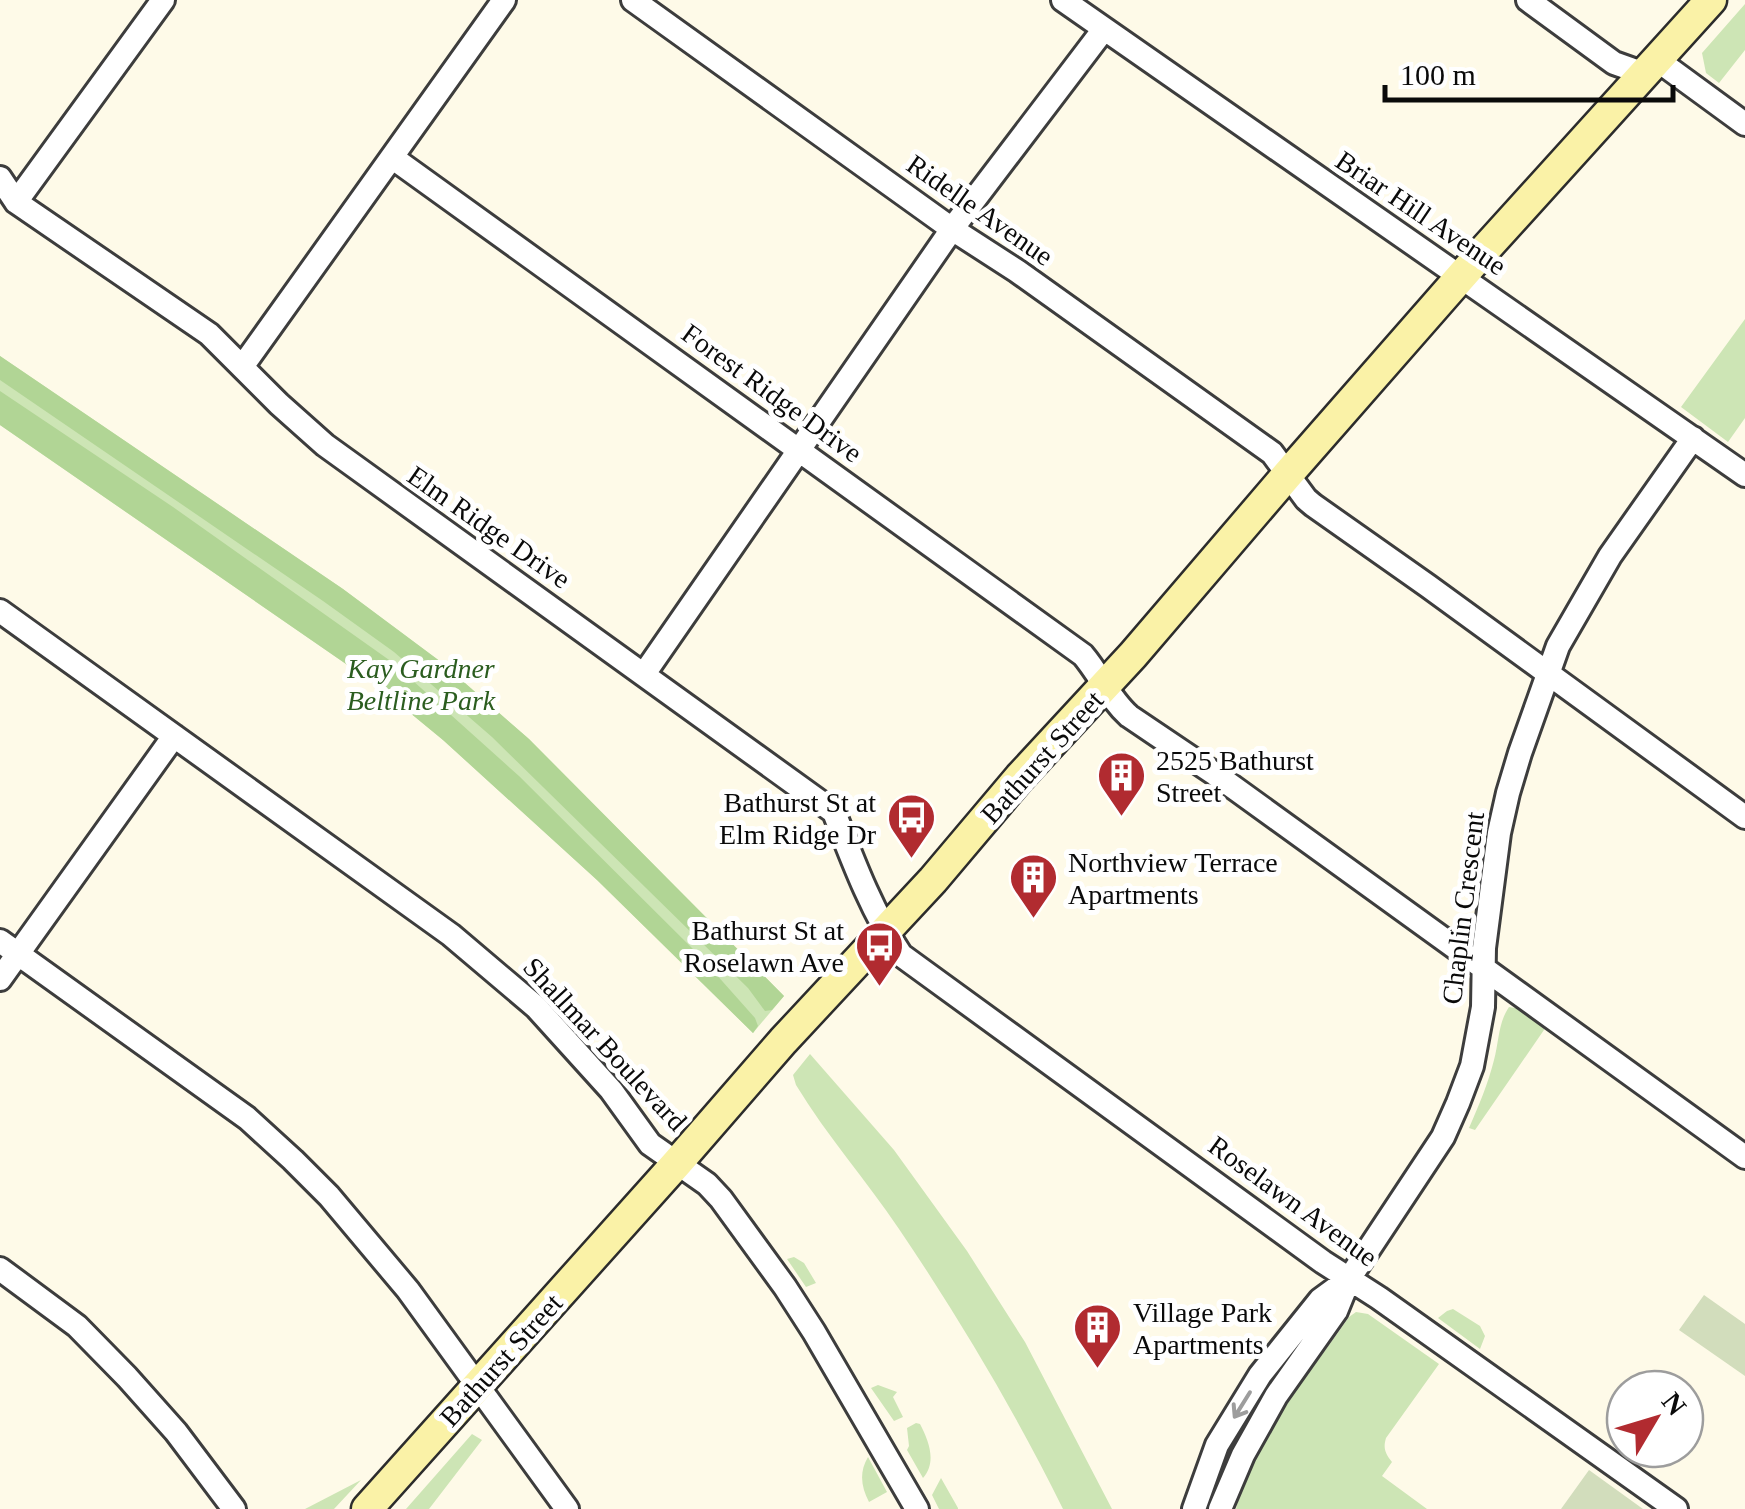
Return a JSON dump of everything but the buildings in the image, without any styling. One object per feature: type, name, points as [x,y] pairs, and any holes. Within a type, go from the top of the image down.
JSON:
[{"type":"main road","name":"Bathurst Street","points":[[368,1509],[783,1041],[1104,688],[1462,276],[1711,0]]},
{"type":"street","points":[[8,203],[163,0]]},
{"type":"street","points":[[242,366],[504,0]]},
{"type":"street","name":"Ridelle Avenue","points":[[634,0],[952,230],[1016,271],[1272,454],[1312,504],[1745,817]]},
{"type":"street","name":"Briar Hill Avenue","points":[[1063,0],[1745,476]]},
{"type":"street","points":[[1528,0],[1614,63],[1649,66],[1745,124]]},
{"type":"street","points":[[644,674],[952,230],[1104,29]]},
{"type":"street","name":"Forest Ridge Drive","points":[[394,158],[1083,655],[1104,688],[1130,716],[1745,1156]]},
{"type":"street","name":"Elm Ridge Drive","points":[[0,178],[8,203],[209,334],[325,445],[834,812],[884,930]]},
{"type":"street","name":"Chaplin Crescent","points":[[1220,1509],[1268,1411],[1336,1311],[1349,1279],[1442,1137],[1458,1103],[1472,1066],[1482,1007],[1486,931],[1499,833],[1516,766],[1548,674],[1558,646],[1610,556],[1693,438]]},
{"type":"street","name":"Shallmar Boulevard","points":[[0,611],[408,902],[536,1007],[611,1090],[650,1144],[721,1199],[785,1287],[918,1509]]},
{"type":"street","points":[[0,979],[9,947],[174,736]]},
{"type":"street","name":"Roselawn Avenue","points":[[884,930],[901,956],[1676,1509]]},
{"type":"street","points":[[9,947],[248,1118],[329,1196],[370,1243],[567,1509]]},
{"type":"street","points":[[0,1270],[77,1326],[176,1432],[234,1509]]},
{"type":"street","name":"Chaplin Crescent","points":[[1194,1509],[1217,1445],[1260,1375],[1320,1300],[1349,1279]]},
{"type":"green space","points":[[1745,4],[1745,50],[1719,83],[1706,73],[1702,53]]},
{"type":"green space","points":[[1745,319],[1745,418],[1728,442],[1681,407]]},
{"type":"green space","name":"Kay Gardner Beltline Park","points":[[0,356],[343,589],[441,662],[529,739],[784,996],[753,1033],[597,880],[443,740],[375,684],[0,425]]},
{"type":"green space","points":[[0,356],[343,589],[441,662],[529,739],[784,996],[772,1010],[765,1011],[748,988],[492,737],[394,652],[0,380]]},
{"type":"green space","points":[[0,391],[392,662],[519,776],[699,955],[755,1018],[758,1026],[753,1033],[597,880],[443,740],[375,684],[0,425]]},
{"type":"green space","points":[[1509,1007],[1521,1009],[1546,1027],[1475,1130],[1469,1128],[1489,1078]]},
{"type":"green space","points":[[810,1054],[894,1150],[967,1251],[1025,1342],[1112,1509],[1063,1509],[944,1297],[796,1085],[793,1075]]},
{"type":"green space","points":[[794,1257],[804,1263],[816,1283],[806,1287],[787,1259]]},
{"type":"green space","points":[[1704,1295],[1745,1324],[1745,1376],[1679,1330]]},
{"type":"green space","points":[[1453,1309],[1480,1326],[1485,1336],[1480,1349],[1438,1318]]},
{"type":"green space","points":[[1356,1312],[1368,1314],[1439,1364],[1386,1438],[1385,1450],[1392,1462],[1382,1476],[1427,1509],[1236,1509],[1268,1434]]},
{"type":"green space","points":[[878,1385],[897,1392],[893,1397],[903,1417],[894,1421],[871,1388]]},
{"type":"green space","points":[[920,1424],[930,1451],[930,1465],[923,1478],[907,1450],[907,1428]]},
{"type":"green space","points":[[472,1434],[482,1440],[429,1509],[406,1509]]},
{"type":"green space","points":[[868,1457],[887,1492],[869,1502],[862,1480]]},
{"type":"green space","points":[[1589,1470],[1643,1509],[1561,1509]]},
{"type":"green space","points":[[941,1478],[958,1509],[939,1509],[932,1495]]},
{"type":"green space","points":[[361,1480],[334,1509],[305,1509]]},
{"type":"place","name":"2525 Bathurst Street","points":[[1121,818]]},
{"type":"place","name":"Bathurst St at Elm Ridge Dr","points":[[911,860]]},
{"type":"place","name":"Northview Terrace Apartments","points":[[1033,920]]},
{"type":"place","name":"Bathurst St at Roselawn Ave","points":[[879,988]]},
{"type":"place","name":"Village Park Apartments","points":[[1098,1370]]}]
